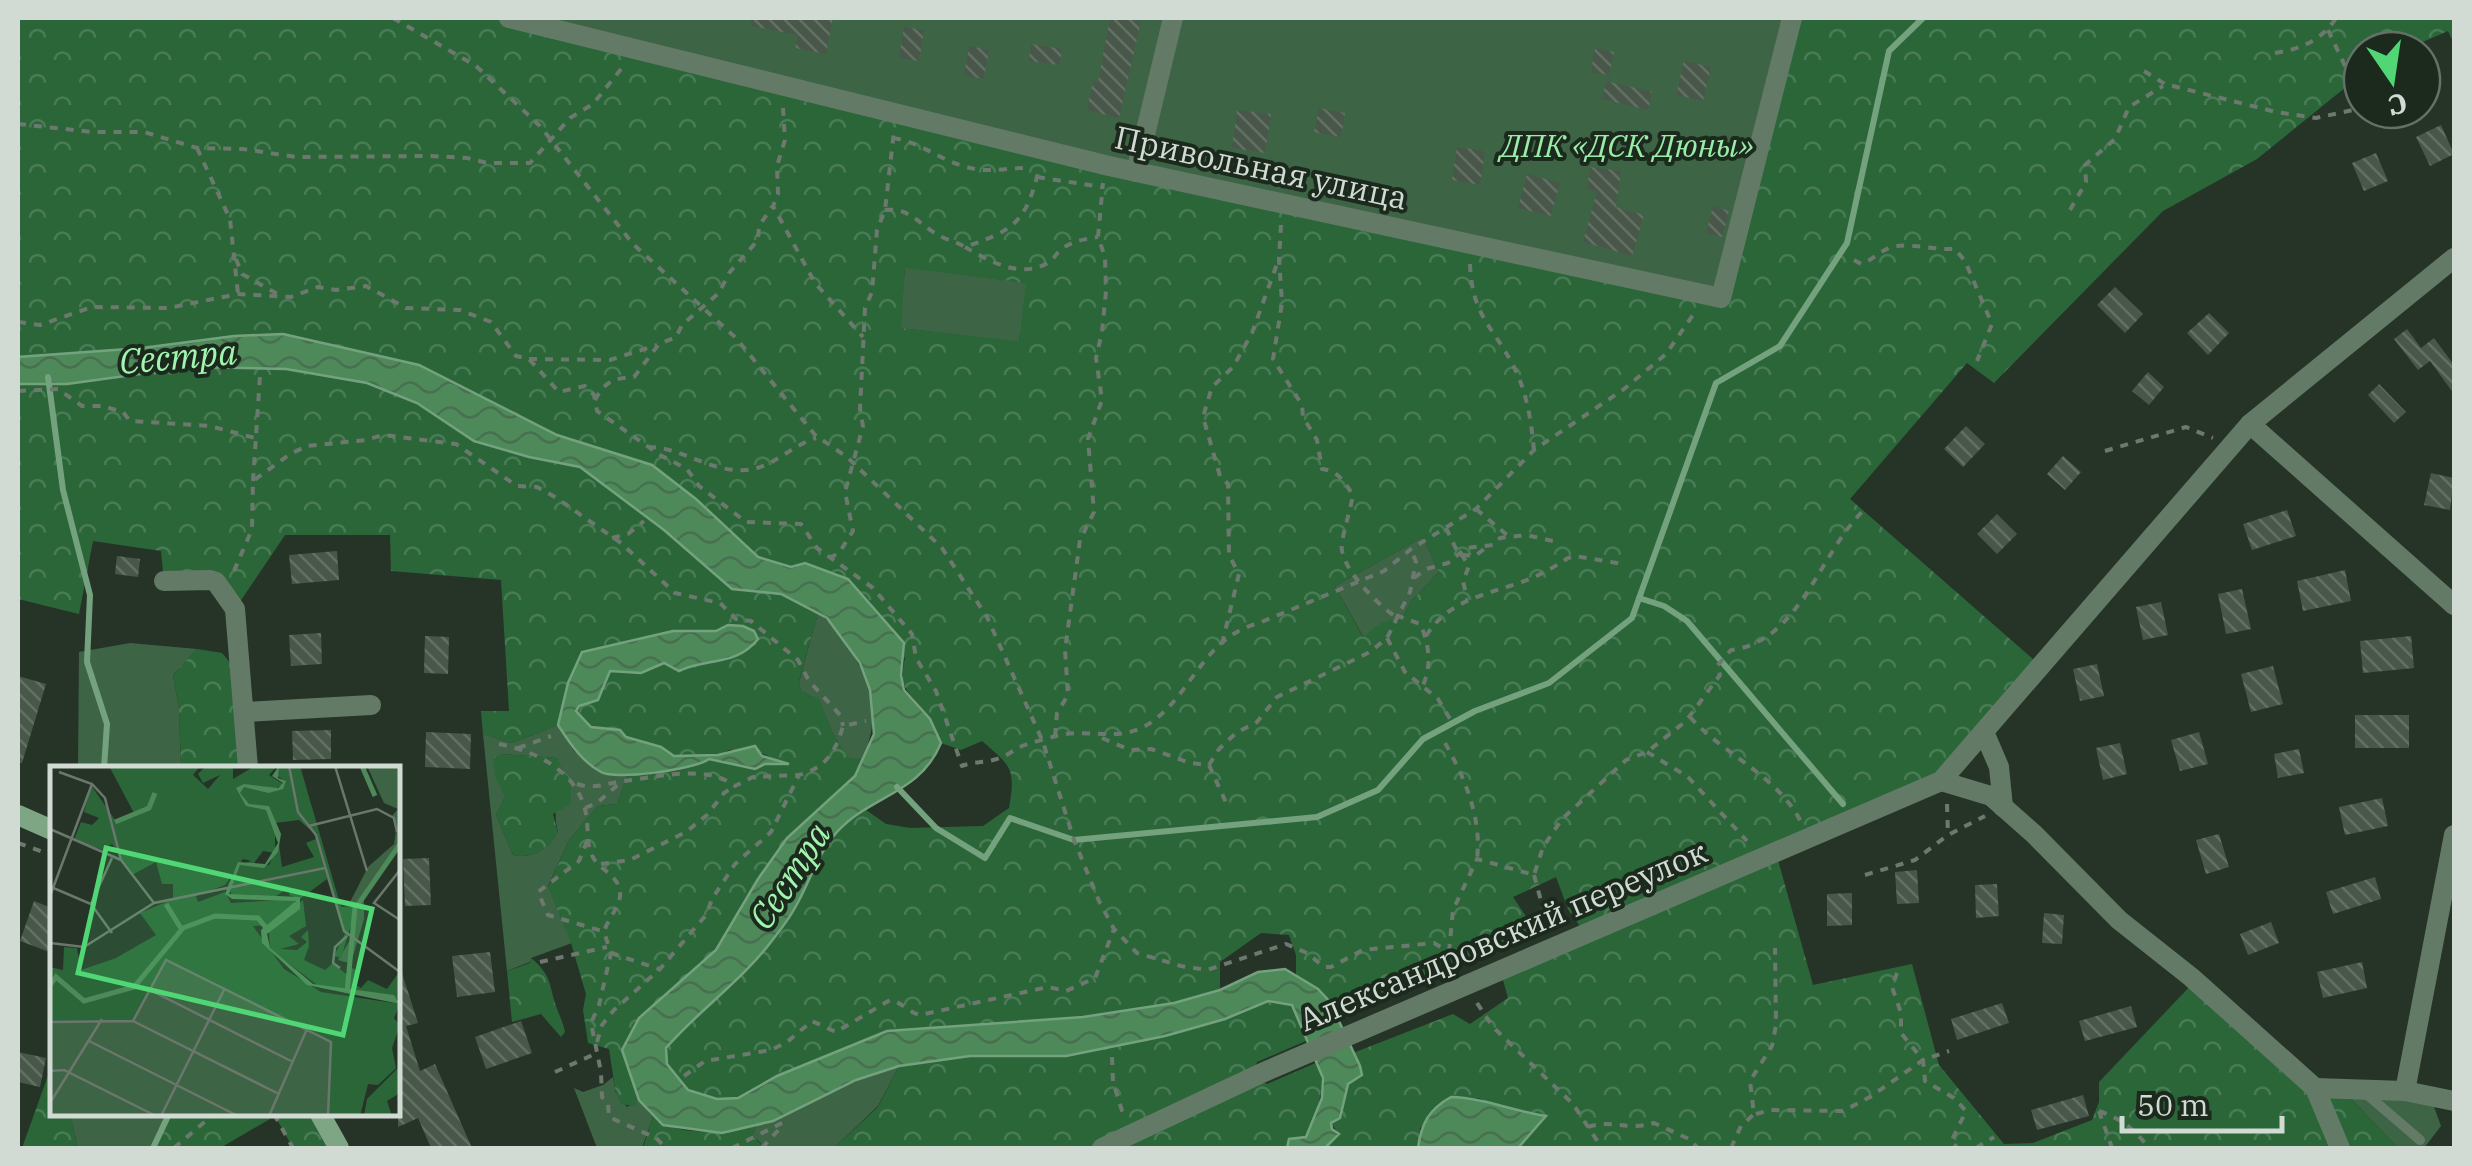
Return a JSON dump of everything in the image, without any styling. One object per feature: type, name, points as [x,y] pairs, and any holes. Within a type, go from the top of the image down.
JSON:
[{"type":"street","name":"Привольная улица","points":[[510,18],[1110,166],[1721,298],[1792,18]]},
{"type":"street","points":[[1136,172],[1173,18]]},
{"type":"street","points":[[2340,1148],[2316,1088],[2191,977],[2119,920],[1990,796],[1940,783],[2250,424],[2454,258]]},
{"type":"street","points":[[2250,424],[2454,605]]},
{"type":"street","points":[[164,581],[216,582],[236,609],[248,766]]},
{"type":"street","points":[[246,712],[371,705]]},
{"type":"street","points":[[1984,732],[1999,767],[2003,807]]},
{"type":"street","name":"Александровский переулок","points":[[1102,1148],[1464,984],[1940,783]]},
{"type":"street","points":[[18,815],[50,829]]},
{"type":"street","points":[[2405,1090],[2454,834]]},
{"type":"street","points":[[2316,1088],[2405,1090],[2454,1101]]},
{"type":"street","points":[[321,1116],[340,1148]]},
{"type":"lane","points":[[2361,1090],[2420,1140]]},
{"type":"path","points":[[392,18],[476,66],[551,139],[632,244],[736,338],[819,438],[854,464],[942,548],[987,617],[1042,742],[1074,840],[1114,929],[1138,953],[1208,970],[1286,944],[1307,952],[1324,967],[1363,950],[1385,946],[1434,943],[1450,952]]},
{"type":"path","points":[[2275,53],[2308,44],[2328,30],[2336,18]]},
{"type":"path","points":[[2328,30],[2342,60]]},
{"type":"path","points":[[18,124],[93,132],[144,132],[196,148],[243,149],[296,157],[431,156],[487,163],[530,163],[570,118],[593,104],[641,50]]},
{"type":"path","points":[[2144,71],[2166,84],[2316,118],[2342,112]]},
{"type":"path","points":[[18,322],[40,325],[92,307],[180,307],[238,294],[291,297],[318,287],[336,290],[366,286],[406,308],[460,310],[490,322],[516,356],[610,360],[676,337],[700,306],[719,293],[728,274],[758,240],[759,226],[778,194],[776,166],[785,140],[784,108],[776,83]]},
{"type":"path","points":[[2070,210],[2086,182],[2085,165],[2115,139],[2129,107],[2166,84]]},
{"type":"path","points":[[829,558],[839,553],[853,530],[846,492],[863,426],[862,336],[865,308],[872,292],[877,230],[886,210],[897,114]]},
{"type":"path","points":[[893,138],[910,141],[975,169],[1039,168],[1029,204],[1018,220],[1004,234],[965,247]]},
{"type":"path","points":[[196,148],[230,219],[238,294]]},
{"type":"path","points":[[1055,736],[1058,713],[1068,694],[1065,650],[1080,540],[1094,512],[1088,439],[1102,400],[1096,358],[1106,291],[1104,257],[1098,237],[1102,187],[1110,166]]},
{"type":"path","points":[[1037,177],[1102,187]]},
{"type":"path","points":[[1222,644],[1239,574],[1229,554],[1228,484],[1220,476],[1204,417],[1212,387],[1232,367],[1252,333],[1278,259],[1286,204]]},
{"type":"path","points":[[773,206],[815,283],[862,336]]},
{"type":"path","points":[[886,210],[900,208],[912,213],[922,225],[995,264],[1022,270],[1050,262],[1074,242],[1098,237]]},
{"type":"path","points":[[1469,244],[1471,288],[1481,317],[1513,365],[1529,405],[1534,450]]},
{"type":"path","points":[[1854,260],[1868,262],[1884,250],[1898,246],[1955,249],[1965,261],[1992,324],[1977,361]]},
{"type":"path","points":[[234,255],[242,274],[282,296]]},
{"type":"path","points":[[1278,259],[1282,303],[1274,359],[1302,405],[1303,417],[1317,440],[1322,469],[1332,470],[1342,478],[1353,495],[1340,546],[1359,582],[1396,616],[1420,624],[1426,636],[1427,678],[1423,685]]},
{"type":"path","points":[[1098,736],[1130,732],[1153,722],[1196,668],[1237,628],[1259,623],[1384,571],[1410,549],[1476,510],[1534,450],[1624,389],[1666,354],[1696,311]]},
{"type":"path","points":[[595,400],[601,387],[614,378],[634,376],[659,344]]},
{"type":"path","points":[[529,359],[559,392],[584,386],[595,400],[597,412],[686,469],[699,486],[746,522],[801,524],[817,548],[873,588],[912,634],[916,658],[936,691],[962,766],[999,759],[1024,744],[1082,732],[1130,750],[1151,749],[1210,766]]},
{"type":"path","points":[[230,602],[228,579],[252,529],[260,376]]},
{"type":"path","points":[[18,392],[58,389],[82,406],[123,412],[130,421],[210,426],[255,438]]},
{"type":"path","points":[[2104,451],[2186,428],[2232,446]]},
{"type":"path","points":[[253,481],[307,446],[383,435],[456,444],[517,486],[538,487],[555,496],[612,538],[675,594],[720,603],[736,619],[751,621],[798,660],[810,681],[841,716],[843,726],[830,759],[810,772],[753,777],[724,793],[707,815],[686,832],[630,860],[598,863],[581,858]]},
{"type":"path","points":[[648,447],[664,447],[708,466],[749,470],[802,442],[819,438]]},
{"type":"path","points":[[1476,510],[1511,536]]},
{"type":"path","points":[[1566,941],[1543,908],[1534,876],[1544,847],[1562,818],[1626,760],[1647,752],[1690,718],[1720,675],[1717,666],[1730,650],[1752,648],[1768,638],[1862,512]]},
{"type":"path","points":[[612,538],[628,534],[644,521]]},
{"type":"path","points":[[1445,526],[1469,566],[1464,581],[1467,599]]},
{"type":"path","points":[[1414,578],[1426,569],[1448,563],[1466,548],[1489,545],[1511,536],[1526,534],[1558,542]]},
{"type":"path","points":[[1210,766],[1219,749],[1257,722],[1277,698],[1370,652],[1387,638],[1414,578],[1416,562],[1410,549]]},
{"type":"path","points":[[1426,636],[1432,626],[1467,599],[1518,584],[1575,556],[1623,564]]},
{"type":"path","points":[[1387,638],[1405,672],[1438,699],[1450,719]]},
{"type":"path","points":[[1690,718],[1708,738],[1780,789],[1808,838]]},
{"type":"path","points":[[843,726],[866,721]]},
{"type":"path","points":[[518,748],[551,736]]},
{"type":"path","points":[[1445,743],[1471,800],[1479,845],[1478,860],[1452,910],[1450,952],[1464,984],[1494,1027],[1574,1104],[1602,1148]]},
{"type":"path","points":[[499,744],[518,748],[550,763],[576,784],[593,788],[702,773],[719,775],[735,786]]},
{"type":"path","points":[[1647,752],[1688,778],[1742,832],[1759,860]]},
{"type":"path","points":[[1210,766],[1228,807]]},
{"type":"path","points":[[596,1043],[614,1010],[660,969],[706,915],[735,864],[771,832],[800,775]]},
{"type":"path","points":[[585,808],[621,782]]},
{"type":"path","points":[[1940,783],[1948,835]]},
{"type":"path","points":[[576,784],[598,863],[614,877],[620,897],[604,932],[611,953],[600,1006],[591,1024],[602,1097],[608,1104],[609,1117],[656,1138],[666,1148]]},
{"type":"path","points":[[1865,875],[1915,860],[1948,835],[2003,807]]},
{"type":"path","points":[[588,836],[581,858],[538,892],[548,915],[604,932]]},
{"type":"path","points":[[18,843],[50,851]]},
{"type":"path","points":[[1478,860],[1534,876]]},
{"type":"path","points":[[684,1076],[705,1060],[771,1050],[812,1022],[836,1032],[890,1000],[910,1013],[920,1014],[1048,987],[1066,991],[1095,978],[1114,929]]},
{"type":"path","points":[[540,962],[608,947]]},
{"type":"path","points":[[1754,1114],[1750,1081],[1772,1046],[1776,1025],[1775,948]]},
{"type":"path","points":[[611,953],[660,969]]},
{"type":"path","points":[[1896,973],[1892,987],[1901,1013],[1901,1032],[1923,1060],[1925,1081],[1954,1098],[1966,1111],[1950,1142],[1958,1148]]},
{"type":"path","points":[[555,1072],[596,1052]]},
{"type":"path","points":[[1732,1148],[1741,1126],[1754,1114],[1770,1110],[1843,1111],[1923,1060],[1948,1052]]},
{"type":"path","points":[[1112,1057],[1113,1082],[1128,1136]]},
{"type":"path","points":[[2112,1148],[2099,1111],[2133,1128],[2149,1148]]},
{"type":"path","points":[[174,1148],[212,1116]]},
{"type":"path","points":[[275,1116],[294,1148]]},
{"type":"path","points":[[732,1148],[786,1122],[762,1148]]},
{"type":"path","points":[[1587,1127],[1605,1122],[1634,1129],[1654,1122],[1689,1139],[1698,1148]]},
{"type":"path","points":[[1976,1148],[1994,1137]]},
{"type":"green space","points":[[18,18],[509,18],[1721,298],[1797,18],[2454,18],[2454,44],[2448,31],[2442,34],[2442,30],[2342,30],[2342,90],[2257,159],[2163,211],[1994,383],[1967,363],[1850,499],[2041,666],[1958,761],[1776,853],[1813,985],[1912,964],[1939,1065],[2004,1144],[2033,1143],[2092,1120],[2099,1102],[2099,1082],[2195,981],[2311,1084],[2342,1089],[2398,1148],[1518,1148],[1545,1116],[1508,1110],[1478,1098],[1420,1128],[1418,1148],[1319,1148],[1326,1147],[1339,1134],[1331,1123],[1340,1118],[1348,1084],[1360,1066],[1353,1053],[1453,1014],[1470,1024],[1508,998],[1500,969],[1584,932],[1568,909],[1556,877],[1513,897],[1537,933],[1337,1016],[1318,989],[1296,975],[1296,955],[1289,935],[1261,933],[1220,962],[1220,990],[1174,1003],[1083,1017],[887,1031],[777,1076],[738,1098],[717,1099],[688,1090],[667,1064],[666,1049],[795,908],[820,855],[839,829],[866,810],[886,824],[910,828],[983,826],[1009,808],[1009,769],[982,741],[961,750],[941,743],[931,721],[904,684],[905,658],[791,567],[758,557],[652,465],[557,435],[419,365],[234,336],[142,348],[18,357]],"holes":[[[905,268],[1026,283],[1019,341],[901,328]],[[1423,537],[1439,572],[1412,600],[1401,620],[1385,622],[1363,637],[1335,586]]]},
{"type":"green space","name":"ДПК «ДСК Дюны»","points":[[509,18],[1797,18],[1721,298]]},
{"type":"green space","points":[[905,267],[1027,283],[1019,342],[900,328]]},
{"type":"green space","points":[[191,367],[286,369],[367,383],[417,403],[474,441],[580,467],[664,530],[732,589],[781,594],[818,613],[799,681],[801,691],[819,699],[833,734],[848,757],[862,760],[855,776],[787,838],[716,950],[639,1018],[622,1050],[639,1100],[633,1106],[621,1104],[616,1094],[609,1049],[588,1043],[583,1010],[586,994],[548,887],[569,840],[598,806],[617,804],[629,772],[670,772],[709,759],[755,769],[765,764],[785,764],[757,751],[674,756],[661,747],[626,737],[620,730],[591,727],[575,711],[606,685],[609,671],[641,673],[664,663],[679,671],[742,654],[716,631],[673,631],[582,652],[568,683],[558,725],[512,743],[483,734],[481,711],[509,711],[501,580],[391,571],[390,535],[285,535],[235,609],[216,583],[164,581],[161,551],[93,541],[79,614],[18,599],[18,384],[67,384]]},
{"type":"green space","points":[[1423,537],[1439,572],[1412,600],[1401,620],[1364,638],[1335,586]]},
{"type":"green space","points":[[818,613],[854,656],[868,684],[872,728],[862,760],[848,758],[819,700],[801,691],[799,682]]},
{"type":"green space","points":[[130,643],[197,649],[173,675],[179,709],[181,766],[78,766],[79,652]]},
{"type":"green space","points":[[197,649],[222,653],[243,678],[248,766],[181,766],[179,709],[173,675]]},
{"type":"green space","points":[[558,725],[574,751],[615,775],[629,772],[617,804],[598,806],[569,840],[548,886],[572,943],[507,971],[483,734],[512,743]],"holes":[[[501,754],[557,758],[558,832],[539,851],[513,855],[496,815],[505,797]]]},
{"type":"green space","points":[[501,754],[557,758],[571,779],[571,804],[553,814],[558,833],[550,844],[533,854],[513,855],[496,815],[505,797],[495,777],[493,758]]},
{"type":"green space","points":[[531,958],[549,982],[565,1032],[561,1037],[541,1014],[512,1022],[507,971],[530,963]]},
{"type":"green space","points":[[1267,1001],[1292,1005],[1308,1040],[1257,1062],[1254,1072],[1093,1148],[834,1148],[878,1107],[899,1066],[970,1056],[1066,1056],[1165,1036],[1225,1019]]},
{"type":"green space","points":[[1318,1062],[1321,1091],[1314,1118],[1306,1137],[1289,1140],[1287,1148],[1110,1148],[1258,1079],[1267,1084]]},
{"type":"green space","points":[[899,1066],[878,1106],[834,1148],[760,1148],[761,1143],[752,1136],[757,1124],[773,1121],[856,1080]]},
{"type":"green space","points":[[50,1070],[50,1116],[70,1116],[78,1148],[22,1148]]},
{"type":"green space","points":[[613,1077],[616,1094],[627,1107],[639,1100],[653,1117],[642,1148],[597,1148],[574,1088],[583,1092]]},
{"type":"green space","points":[[2342,1089],[2430,1096],[2441,1126],[2424,1148],[2398,1148]]},
{"type":"green space","points":[[70,1116],[168,1116],[153,1148],[78,1148]]},
{"type":"green space","points":[[168,1116],[275,1116],[220,1148],[153,1148]]},
{"type":"green space","points":[[275,1116],[321,1116],[340,1148],[293,1148]]},
{"type":"green space","points":[[653,1117],[689,1131],[757,1124],[752,1136],[761,1144],[760,1148],[643,1148]]},
{"type":"water","name":"Сестра","points":[[283,334],[419,365],[557,435],[652,465],[696,499],[758,557],[791,567],[805,563],[848,579],[904,643],[904,690],[930,719],[941,743],[921,773],[837,832],[774,938],[666,1048],[667,1064],[688,1090],[717,1099],[738,1098],[777,1076],[887,1031],[1083,1017],[1174,1003],[1220,990],[1258,972],[1285,969],[1318,989],[1330,1002],[1360,1066],[1362,1075],[1348,1084],[1340,1118],[1331,1123],[1339,1134],[1326,1147],[1287,1148],[1289,1139],[1306,1137],[1322,1098],[1323,1078],[1292,1005],[1268,1001],[1225,1019],[1165,1036],[1066,1056],[970,1056],[899,1066],[856,1080],[773,1121],[722,1133],[663,1125],[639,1100],[622,1050],[639,1018],[716,950],[787,838],[855,776],[874,734],[870,690],[860,663],[827,618],[781,594],[732,589],[664,530],[580,467],[474,441],[417,403],[367,383],[286,369],[191,367],[67,384],[18,384],[18,357]]},
{"type":"water","points":[[728,625],[754,631],[758,639],[741,654],[679,671],[664,663],[641,673],[610,671],[598,700],[579,706],[576,711],[591,727],[620,730],[626,737],[661,747],[674,756],[718,755],[755,746],[762,756],[789,764],[765,764],[755,769],[709,759],[672,770],[609,774],[582,757],[558,725],[568,683],[582,652],[673,631],[716,631]]},
{"type":"water","points":[[1451,1097],[1546,1116],[1518,1148],[1418,1148],[1427,1118]]},
{"type":"building","points":[[751,18],[833,18],[826,54],[795,48],[798,35],[751,26]]},
{"type":"building","points":[[1110,18],[1141,21],[1119,118],[1087,110],[1093,81],[1098,82]]},
{"type":"building","points":[[904,27],[924,30],[919,61],[899,58]]},
{"type":"building","points":[[1031,44],[1062,49],[1060,65],[1029,61]]},
{"type":"building","points":[[969,46],[989,50],[984,79],[964,75]]},
{"type":"building","points":[[1595,48],[1614,52],[1609,75],[1591,72]]},
{"type":"building","points":[[1684,61],[1711,67],[1703,101],[1676,95]]},
{"type":"building","points":[[1606,81],[1652,92],[1648,110],[1602,99]]},
{"type":"building","points":[[1319,108],[1345,113],[1341,137],[1314,132]]},
{"type":"building","points":[[1237,110],[1271,114],[1265,153],[1232,148]]},
{"type":"building","points":[[2442,127],[2454,154],[2430,166],[2416,137]]},
{"type":"building","points":[[1457,147],[1485,151],[1480,185],[1452,180]]},
{"type":"building","points":[[2376,153],[2388,181],[2364,191],[2352,163]]},
{"type":"building","points":[[1590,167],[1621,171],[1616,207],[1644,215],[1632,256],[1583,242],[1597,191],[1587,190]]},
{"type":"building","points":[[1527,174],[1560,183],[1551,216],[1518,208]]},
{"type":"building","points":[[1713,206],[1729,211],[1722,237],[1706,233]]},
{"type":"building","points":[[2115,287],[2143,314],[2125,333],[2097,305]]},
{"type":"building","points":[[2209,313],[2229,333],[2208,355],[2187,333]]},
{"type":"building","points":[[2407,329],[2421,348],[2434,338],[2454,365],[2454,394],[2430,361],[2418,370],[2394,339]]},
{"type":"building","points":[[2148,372],[2164,387],[2149,405],[2132,391]]},
{"type":"building","points":[[2379,384],[2406,412],[2394,423],[2368,395]]},
{"type":"building","points":[[1966,426],[1985,444],[1963,467],[1944,449]]},
{"type":"building","points":[[2063,456],[2081,472],[2065,490],[2047,474]]},
{"type":"building","points":[[2431,473],[2454,478],[2450,510],[2424,505]]},
{"type":"building","points":[[2287,510],[2296,536],[2252,550],[2243,524]]},
{"type":"building","points":[[1997,514],[2017,534],[1997,554],[1977,534]]},
{"type":"building","points":[[337,551],[339,580],[292,584],[289,555]]},
{"type":"building","points":[[117,556],[140,559],[138,577],[115,574]]},
{"type":"building","points":[[2345,570],[2351,601],[2303,611],[2297,581]]},
{"type":"building","points":[[2242,589],[2251,629],[2226,634],[2218,594]]},
{"type":"building","points":[[2161,602],[2168,635],[2143,640],[2136,607]]},
{"type":"building","points":[[321,633],[322,664],[291,666],[289,635]]},
{"type":"building","points":[[425,636],[449,637],[448,674],[424,673]]},
{"type":"building","points":[[2411,636],[2414,668],[2363,673],[2360,641]]},
{"type":"building","points":[[2097,664],[2104,696],[2080,701],[2073,669]]},
{"type":"building","points":[[2273,666],[2283,704],[2251,712],[2241,674]]},
{"type":"building","points":[[18,676],[46,684],[22,763],[18,763]]},
{"type":"building","points":[[2355,715],[2409,715],[2409,748],[2355,748]]},
{"type":"building","points":[[331,730],[331,759],[293,760],[292,731]]},
{"type":"building","points":[[426,732],[471,734],[470,769],[425,767]]},
{"type":"building","points":[[2199,732],[2208,764],[2180,771],[2171,740]]},
{"type":"building","points":[[2120,743],[2127,774],[2103,780],[2096,748]]},
{"type":"building","points":[[2299,749],[2304,773],[2278,778],[2274,754]]},
{"type":"building","points":[[2382,798],[2388,826],[2345,835],[2339,807]]},
{"type":"building","points":[[2219,834],[2229,867],[2206,874],[2196,840]]},
{"type":"building","points":[[429,858],[431,905],[405,906],[403,859]]},
{"type":"building","points":[[1917,870],[1919,903],[1897,904],[1895,872]]},
{"type":"building","points":[[2375,877],[2381,899],[2333,914],[2326,892]]},
{"type":"building","points":[[1997,884],[1999,916],[1976,918],[1975,885]]},
{"type":"building","points":[[1852,893],[1852,925],[1827,926],[1827,894]]},
{"type":"building","points":[[34,901],[50,907],[50,952],[20,941]]},
{"type":"building","points":[[2044,913],[2064,915],[2062,944],[2042,943]]},
{"type":"building","points":[[2271,922],[2279,943],[2248,955],[2240,934]]},
{"type":"building","points":[[490,952],[495,992],[457,997],[452,956]]},
{"type":"building","points":[[2362,962],[2367,988],[2323,998],[2317,972]]},
{"type":"building","points":[[400,970],[418,1023],[406,1026],[420,1071],[435,1064],[472,1148],[431,1148],[418,1118],[398,1127]]},
{"type":"building","points":[[2002,1003],[2009,1023],[1957,1040],[1951,1019]]},
{"type":"building","points":[[2131,1006],[2137,1027],[2085,1041],[2079,1021]]},
{"type":"building","points":[[521,1021],[532,1053],[486,1069],[475,1037]]},
{"type":"building","points":[[18,1052],[46,1058],[40,1087],[18,1082]]},
{"type":"building","points":[[2083,1095],[2089,1116],[2037,1130],[2031,1110]]},
{"type":"waterway","points":[[897,787],[936,828],[985,858],[1010,818],[1074,840],[1317,817],[1378,790],[1423,739],[1475,711],[1549,683],[1632,618],[1716,383],[1780,346],[1847,243],[1889,51],[1923,18]]},
{"type":"waterway","points":[[48,377],[63,490],[90,595],[87,662],[107,724],[104,766]]},
{"type":"waterway","points":[[1639,598],[1664,606],[1687,621],[1843,804]]},
{"type":"waterway","points":[[153,1148],[168,1116]]}]
